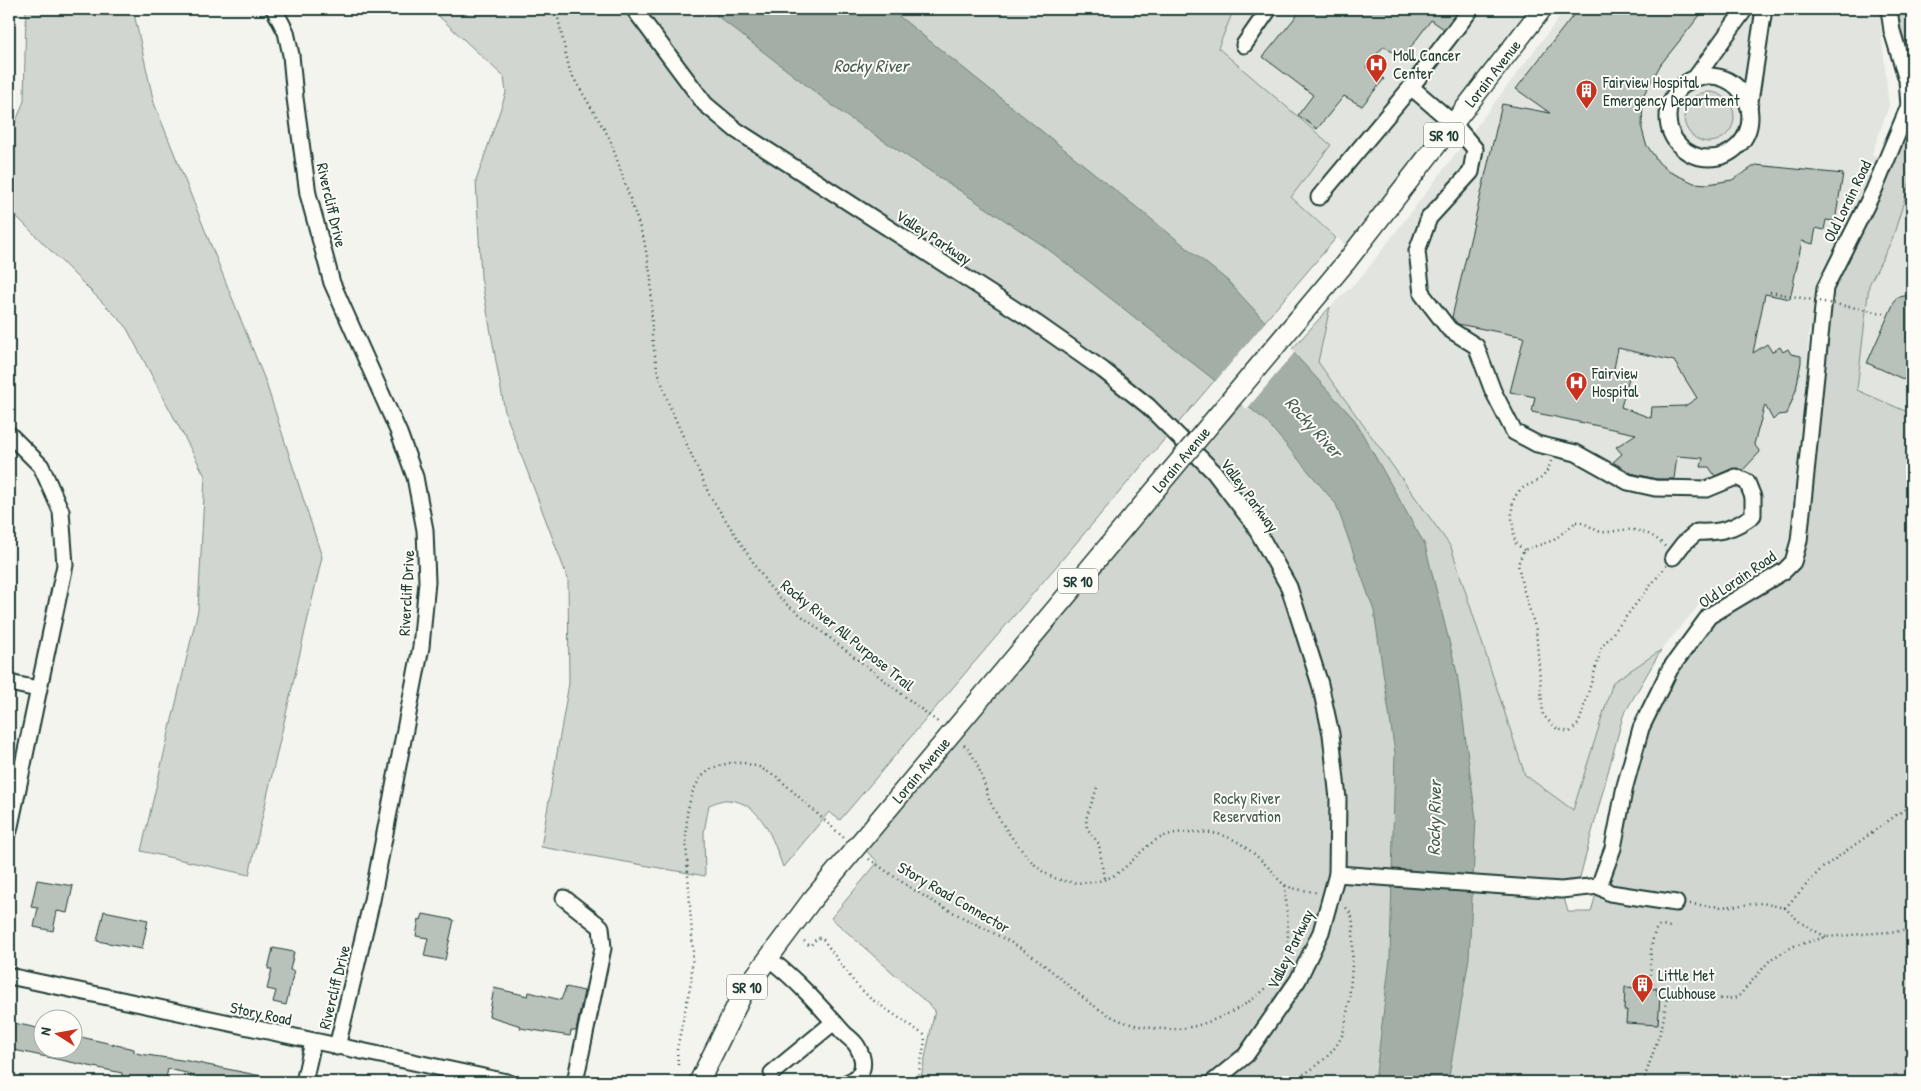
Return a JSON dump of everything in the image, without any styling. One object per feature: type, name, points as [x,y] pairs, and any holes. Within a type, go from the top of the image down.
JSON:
[{"type":"main road","name":"Lorain Avenue","points":[[768,958],[811,901],[1346,262],[1542,9]]},
{"type":"main road","name":"SR 10","points":[[699,1082],[744,991],[768,958]]},
{"type":"street","name":"Rivercliff Drive","points":[[274,9],[286,32],[290,50],[308,194],[332,282],[399,433],[415,477],[425,530],[427,582],[421,647],[372,900],[337,1047]]},
{"type":"street","name":"Valley Parkway","points":[[634,9],[705,104],[736,130],[1036,323],[1102,370],[1148,406],[1214,472],[1253,523],[1289,587],[1320,684],[1331,734],[1338,799],[1337,874],[1321,932],[1298,980],[1246,1055],[1213,1082]]},
{"type":"street","points":[[1244,45],[1269,9]]},
{"type":"street","points":[[1319,197],[1410,88],[1471,9]]},
{"type":"street","points":[[1696,77],[1745,9]]},
{"type":"street","points":[[1749,108],[1744,95],[1735,84],[1723,78],[1710,75],[1696,77],[1684,83],[1675,93],[1669,106],[1667,119],[1674,138],[1688,153],[1714,158],[1728,154],[1738,146],[1746,134],[1750,121],[1749,108],[1764,9]]},
{"type":"street","name":"Old Lorain Road","points":[[1599,886],[1613,848],[1625,786],[1641,728],[1670,669],[1709,616],[1784,571],[1792,562],[1799,541],[1824,288],[1874,190],[1909,106],[1907,80],[1892,31],[1889,9]]},
{"type":"street","points":[[1410,88],[1453,123],[1475,150],[1471,172],[1452,196],[1430,218],[1417,251],[1422,294],[1449,329],[1476,346],[1493,391],[1514,432],[1536,444],[1576,453],[1628,482],[1655,488],[1707,489],[1736,478],[1747,482],[1753,497],[1753,515],[1738,526],[1715,533],[1697,532],[1683,544],[1673,557]]},
{"type":"street","points":[[9,434],[41,466],[61,511],[64,565],[9,831]]},
{"type":"street","points":[[9,683],[38,689]]},
{"type":"street","points":[[1337,874],[1561,890],[1599,886],[1610,893],[1676,903]]},
{"type":"street","points":[[564,898],[601,927],[603,937],[603,948],[575,1082]]},
{"type":"street","points":[[768,958],[808,993],[855,1043],[862,1059],[862,1071],[857,1078],[848,1082]]},
{"type":"street","name":"Story Road","points":[[9,976],[507,1082]]},
{"type":"street","points":[[772,1073],[834,1022]]},
{"type":"street","name":"Rivercliff Drive","points":[[304,1082],[313,1042]]},
{"type":"path","name":"Rocky River All Purpose Trail","points":[[556,9],[570,72],[610,139],[644,240],[651,278],[652,337],[657,368],[670,405],[710,496],[768,585],[784,603],[944,727]]},
{"type":"path","points":[[1770,292],[1888,314]]},
{"type":"path","points":[[1524,550],[1516,543],[1512,509],[1514,499],[1521,490],[1542,480],[1547,474],[1555,448]]},
{"type":"path","points":[[1576,522],[1587,522],[1601,532],[1624,530],[1652,534],[1664,543],[1673,557],[1602,647],[1579,723],[1570,732],[1557,729],[1543,715],[1536,630],[1522,585],[1518,564],[1524,550],[1554,540],[1576,522]]},
{"type":"path","points":[[962,743],[972,753],[998,818],[1035,864],[1048,876],[1065,881],[1086,883],[1104,879],[1115,875],[1160,838],[1190,832],[1230,837],[1246,847],[1285,885],[1321,894]]},
{"type":"path","points":[[678,1065],[677,1049],[691,982],[693,952],[686,843],[687,813],[692,794],[700,778],[712,768],[729,763],[744,763],[759,767],[777,777],[845,839]]},
{"type":"path","points":[[1097,788],[1086,819],[1087,828],[1099,844],[1104,879]]},
{"type":"path","points":[[1785,908],[1821,869],[1912,804]]},
{"type":"path","name":"Story Road Connector","points":[[866,857],[938,905],[1021,948],[1052,969],[1105,1013],[1125,1022],[1176,1029],[1202,1024],[1232,1012],[1276,977],[1284,962],[1287,945],[1285,885]]},
{"type":"path","points":[[1676,903],[1722,907],[1762,903],[1785,908],[1800,922],[1826,937]]},
{"type":"path","points":[[1285,1082],[1304,1074],[1320,1062],[1335,1048],[1343,1034],[1348,1008],[1353,930],[1352,917],[1346,907]]},
{"type":"path","points":[[1667,999],[1652,982],[1650,968],[1653,932],[1659,926],[1672,927]]},
{"type":"path","points":[[1643,1082],[1662,1028],[1667,999],[1671,996],[1727,999],[1738,997],[1771,958],[1794,946],[1826,937],[1912,930]]},
{"type":"path","points":[[804,941],[810,946],[817,938],[822,938],[854,982],[870,998],[924,1035],[925,1041],[917,1082]]},
{"type":"shaded area","points":[[1234,9],[1538,9],[1351,250],[1291,197],[1218,48]]},
{"type":"shaded area","name":"Fairview Hospital","points":[[1566,9],[1879,9],[1889,106],[1872,154],[1912,173],[1912,442],[1853,419],[1862,344],[1809,332],[1805,412],[1791,556],[1701,603],[1661,650],[1613,682],[1573,810],[1524,775],[1451,547],[1318,362],[1330,307],[1362,276]]},
{"type":"green space","points":[[26,9],[133,9],[154,103],[265,380],[322,557],[249,875],[141,851],[198,610],[205,476],[125,325],[9,209],[9,139],[24,101]]},
{"type":"green space","points":[[431,9],[1234,9],[1218,48],[1331,145],[1291,197],[1336,238],[840,820],[829,812],[783,867],[770,834],[758,815],[740,802],[728,800],[709,805],[704,832],[705,876],[541,847],[569,683],[568,579],[505,412],[481,277],[476,181],[506,93],[504,77]]},
{"type":"green space","points":[[1896,9],[1912,9],[1912,66],[1897,16]]},
{"type":"green space","points":[[1709,92],[1719,94],[1727,99],[1732,107],[1734,117],[1732,127],[1727,135],[1719,140],[1709,142],[1699,140],[1691,135],[1686,127],[1684,117],[1686,107],[1691,99],[1699,94]]},
{"type":"green space","name":"Rocky River Reservation","points":[[1912,113],[1912,175],[1892,240],[1869,285],[1857,390],[1912,414],[1912,1082],[920,1082],[935,1010],[831,918],[878,862],[851,837],[1330,307],[1318,362],[1451,547],[1525,775],[1573,810],[1613,682],[1661,650],[1623,716],[1576,892],[1562,891],[1568,912],[1591,912],[1642,724],[1707,612],[1793,571],[1803,558],[1811,368],[1822,290]]},
{"type":"water","name":"Rocky River","points":[[708,9],[890,9],[1227,280],[1354,419],[1425,545],[1457,673],[1476,819],[1469,958],[1448,1082],[1375,1082],[1390,958],[1395,753],[1374,611],[1336,504],[1265,420],[1044,246],[846,116]]},
{"type":"pier","points":[[1267,320],[1295,352],[1247,409],[1214,383]]},
{"type":"building","points":[[1302,9],[1459,9],[1444,29],[1431,20],[1402,59],[1384,46],[1366,67],[1384,79],[1362,106],[1344,96],[1317,129],[1298,115],[1313,95],[1263,57]]},
{"type":"building","points":[[1578,9],[1705,9],[1661,64],[1643,96],[1642,129],[1646,144],[1659,163],[1670,172],[1694,183],[1708,184],[1732,180],[1756,165],[1843,174],[1835,221],[1826,220],[1824,230],[1816,228],[1813,244],[1802,241],[1790,299],[1765,294],[1753,353],[1767,344],[1772,352],[1780,347],[1783,352],[1788,349],[1791,354],[1801,356],[1801,362],[1796,390],[1787,414],[1778,415],[1773,420],[1765,405],[1754,444],[1760,452],[1743,470],[1733,468],[1715,476],[1709,467],[1701,467],[1703,458],[1677,456],[1674,479],[1656,479],[1631,473],[1613,462],[1622,454],[1616,447],[1636,434],[1532,412],[1535,397],[1510,392],[1524,337],[1458,324],[1452,317],[1502,104],[1550,113],[1516,89]],"holes":[[[1618,348],[1674,361],[1697,398],[1685,406],[1652,407],[1651,418],[1621,407],[1629,378],[1613,374]]]},
{"type":"building","points":[[1912,294],[1912,383],[1867,363],[1896,298]]},
{"type":"building","points":[[37,880],[73,886],[67,913],[57,911],[53,931],[34,927],[38,908],[31,907]]},
{"type":"building","points":[[104,911],[148,920],[142,949],[97,941]]},
{"type":"building","points":[[423,914],[454,920],[445,960],[424,956],[428,938],[416,936],[419,919],[421,920]]},
{"type":"building","points":[[273,948],[294,952],[290,970],[294,971],[286,1005],[273,1002],[276,991],[267,989],[272,969],[268,969]]},
{"type":"building","points":[[566,987],[584,991],[576,1031],[571,1031],[570,1036],[520,1028],[521,1026],[489,1016],[494,988],[528,996],[529,992],[561,1000]]},
{"type":"building","name":"Little Met Clubhouse","points":[[1625,987],[1657,989],[1657,995],[1660,996],[1658,1025],[1626,1023],[1627,1010],[1624,1010]]},
{"type":"building","points":[[9,1022],[32,1027],[32,1054],[9,1049]]},
{"type":"building","points":[[82,1037],[134,1049],[134,1052],[140,1054],[188,1061],[266,1077],[265,1082],[199,1082],[190,1080],[191,1074],[168,1069],[165,1082],[150,1082],[122,1076],[122,1073],[51,1058],[82,1058]]},
{"type":"place","name":"Moll Cancer Center","points":[[1377,83]]},
{"type":"place","name":"Fairview Hospital Emergency Department","points":[[1587,110]]},
{"type":"place","name":"Fairview Hospital","points":[[1576,401]]},
{"type":"place","name":"Little Met Clubhouse","points":[[1642,1003]]}]
